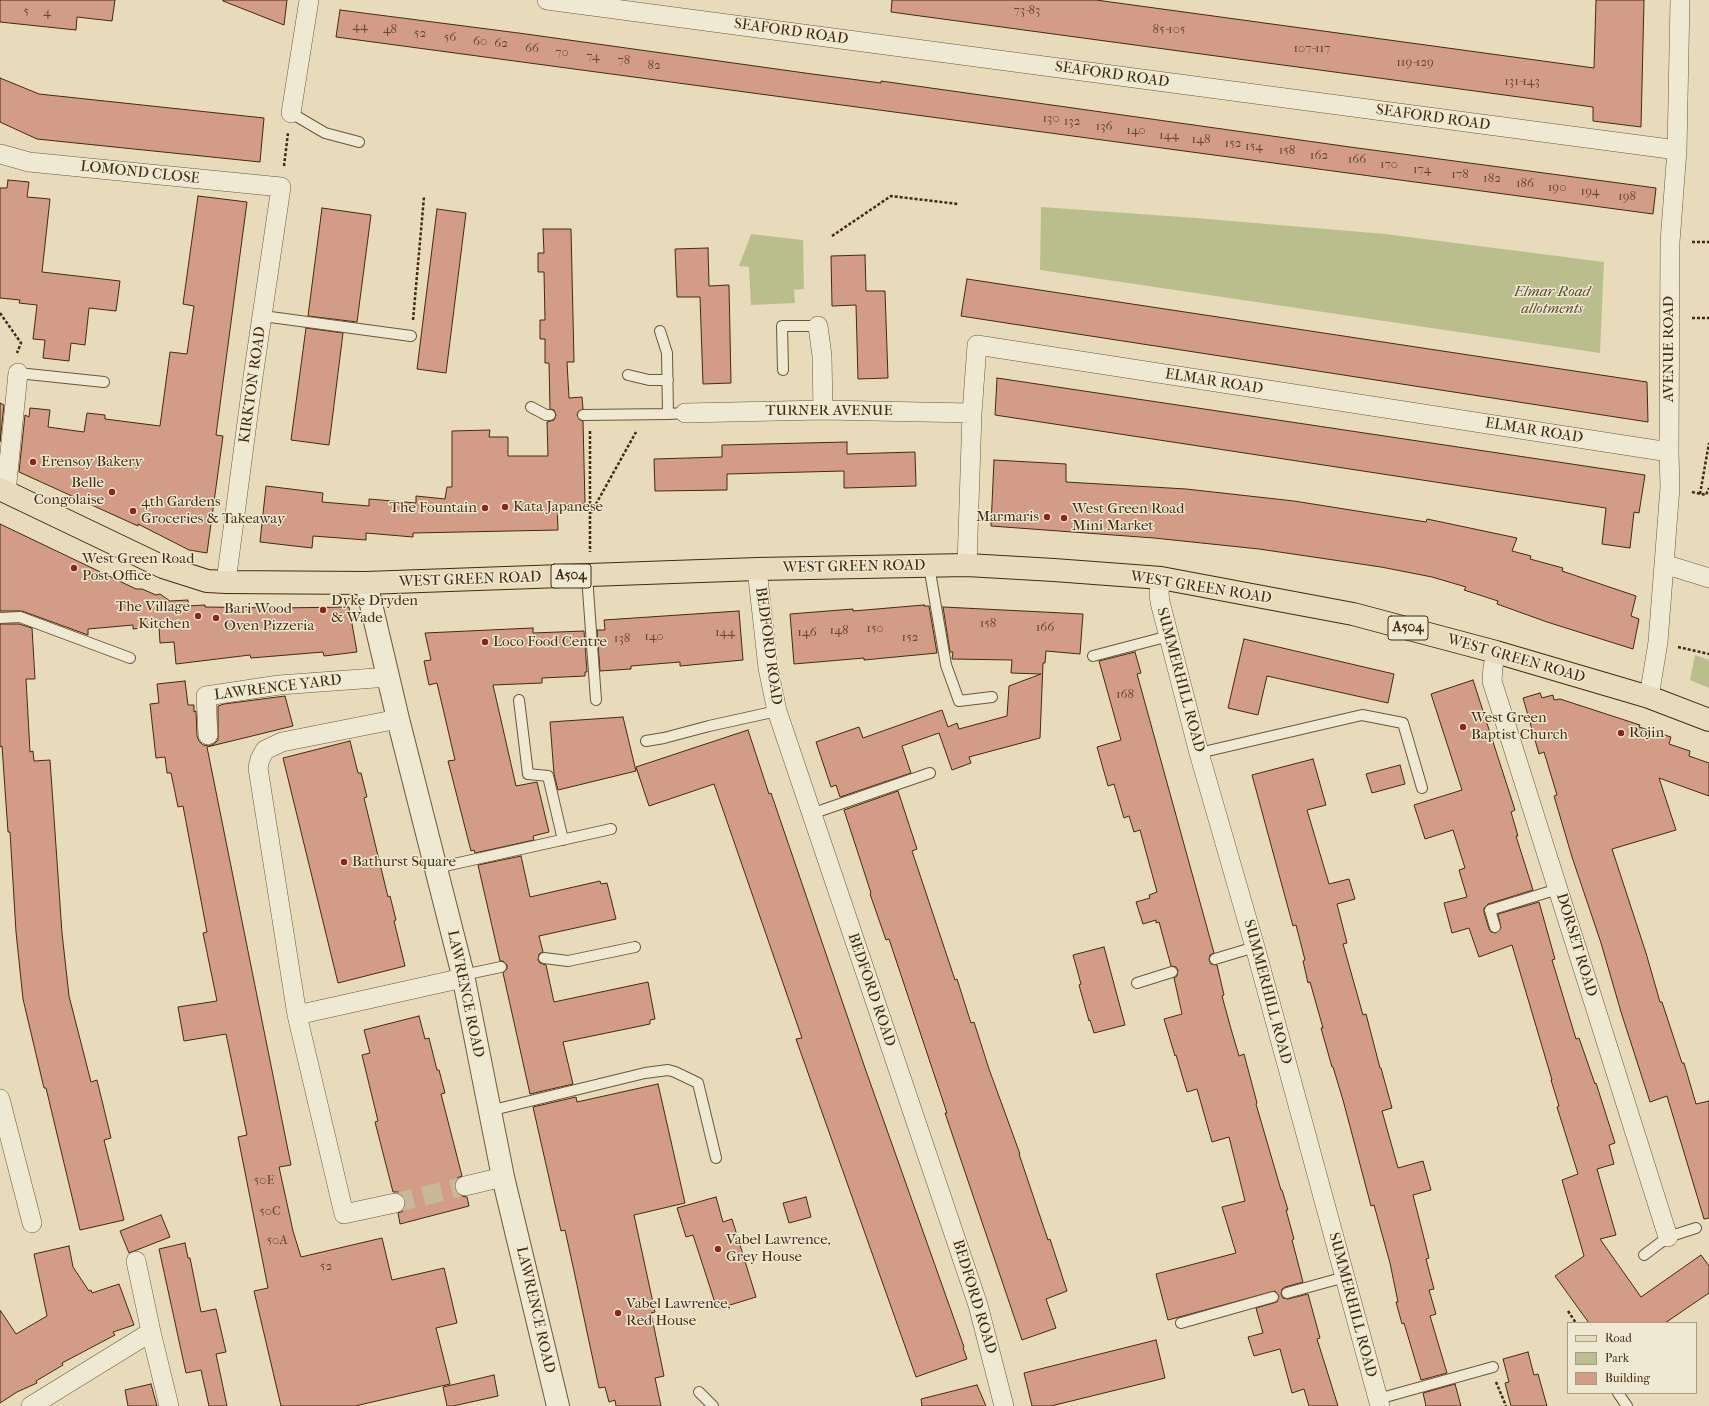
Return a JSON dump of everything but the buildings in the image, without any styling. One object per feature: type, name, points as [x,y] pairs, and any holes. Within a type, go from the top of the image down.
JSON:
[{"type":"main road","name":"WEST GREEN ROAD","points":[[3,490],[163,567],[207,580],[226,582],[366,583],[757,569],[967,565],[1161,578],[1353,614],[1496,652],[1649,697],[1709,720]]},
{"type":"street","points":[[291,113],[309,0]]},
{"type":"street","name":"SEAFORD ROAD","points":[[547,0],[1676,150]]},
{"type":"street","name":"AVENUE ROAD","points":[[1649,697],[1658,642],[1670,487],[1670,242],[1676,150],[1680,0]]},
{"type":"street","name":"LOMOND CLOSE","points":[[0,154],[29,162],[281,187]]},
{"type":"street","name":"KIRKTON ROAD","points":[[226,582],[253,377],[281,187]]},
{"type":"street","points":[[818,326],[822,356],[823,410]]},
{"type":"street","name":"ELMAR ROAD","points":[[967,565],[972,413],[977,345],[1669,452]]},
{"type":"street","points":[[3,490],[17,364]]},
{"type":"street","name":"TURNER AVENUE","points":[[676,414],[823,410],[972,413]]},
{"type":"street","points":[[1664,564],[1709,578]]},
{"type":"street","name":"BEDFORD ROAD","points":[[757,569],[768,668],[777,711],[978,1304],[1004,1406]]},
{"type":"street","name":"SUMMERHILL ROAD","points":[[1161,578],[1159,593],[1160,602],[1199,753],[1255,947],[1379,1402]]},
{"type":"street","name":"LAWRENCE ROAD","points":[[366,583],[398,719],[463,977],[503,1177],[558,1406]]},
{"type":"street","name":"DORSET ROAD","points":[[1496,652],[1492,681],[1668,1237]]},
{"type":"street","name":"LAWRENCE YARD","points":[[208,735],[206,696],[279,685],[389,677]]},
{"type":"street","points":[[395,1203],[344,1214],[297,1015],[258,768],[260,759],[265,750],[282,742],[398,719]]},
{"type":"street","points":[[297,1015],[463,977]]},
{"type":"street","points":[[0,1099],[8,1161],[32,1223]]},
{"type":"street","points":[[464,1186],[503,1177]]},
{"type":"street","points":[[136,1261],[169,1406]]},
{"type":"street","points":[[31,1406],[151,1332]]},
{"type":"lane","points":[[291,113],[325,133],[359,142]]},
{"type":"lane","points":[[263,316],[411,336]]},
{"type":"lane","points":[[783,370],[782,326],[818,326]]},
{"type":"lane","points":[[586,415],[676,414],[668,380],[667,353],[660,331]]},
{"type":"lane","points":[[17,364],[104,382]]},
{"type":"lane","points":[[628,375],[649,380],[668,380]]},
{"type":"lane","points":[[531,407],[546,416],[550,415]]},
{"type":"lane","points":[[928,566],[946,665],[959,701],[992,697]]},
{"type":"lane","points":[[585,576],[596,700]]},
{"type":"lane","points":[[0,618],[20,617],[130,658]]},
{"type":"lane","points":[[1093,656],[1169,636]]},
{"type":"lane","points":[[519,700],[528,774],[548,776],[563,840]]},
{"type":"lane","points":[[646,741],[777,711]]},
{"type":"lane","points":[[1199,753],[1362,715],[1403,722],[1422,788]]},
{"type":"lane","points":[[811,814],[930,773]]},
{"type":"lane","points":[[436,868],[610,829]]},
{"type":"lane","points":[[1495,927],[1490,910],[1558,889]]},
{"type":"lane","points":[[544,958],[568,961],[634,947]]},
{"type":"lane","points":[[1215,959],[1255,947]]},
{"type":"lane","points":[[463,977],[501,967]]},
{"type":"lane","points":[[1137,983],[1172,972]]},
{"type":"lane","points":[[489,1111],[645,1073],[668,1070],[698,1083],[716,1158]]},
{"type":"lane","points":[[1644,1255],[1668,1237],[1696,1228]]},
{"type":"lane","points":[[1287,1293],[1345,1277]]},
{"type":"lane","points":[[1181,1323],[1273,1297]]},
{"type":"lane","points":[[1379,1402],[1492,1367]]},
{"type":"lane","points":[[699,1392],[713,1406]]},
{"type":"lane","points":[[1619,1394],[1627,1406]]},
{"type":"path","points":[[281,187],[291,113]]},
{"type":"path","points":[[832,236],[891,196],[958,204]]},
{"type":"path","points":[[411,336],[424,197]]},
{"type":"path","points":[[0,313],[21,343],[17,364]]},
{"type":"path","points":[[1692,318],[1709,318]]},
{"type":"path","points":[[585,576],[583,561],[590,561],[590,513],[586,415]]},
{"type":"path","points":[[590,513],[638,428],[638,415]]},
{"type":"path","points":[[1700,494],[1709,443]]},
{"type":"path","points":[[1658,642],[1709,654]]},
{"type":"path","points":[[1568,1310],[1575,1322]]},
{"type":"path","points":[[1492,1367],[1506,1406]]},
{"type":"green space","name":"Elmar Road allotments","points":[[1041,207],[1385,234],[1604,262],[1600,353],[1040,270]]},
{"type":"green space","points":[[751,234],[803,240],[804,289],[794,290],[795,303],[751,305],[749,267],[739,266]]},
{"type":"green space","points":[[1695,655],[1709,660],[1709,688],[1690,680]]},
{"type":"tunnel","points":[[395,1203],[465,1186]]},
{"type":"place","name":"Erensoy Bakery","points":[[33,462]]},
{"type":"place","name":"Belle Congolaise","points":[[112,492]]},
{"type":"place","name":"Kata Japanese","points":[[505,507]]},
{"type":"place","name":"The Fountain","points":[[485,508]]},
{"type":"place","name":"4th Gardens Groceries & Takeaway","points":[[133,511]]},
{"type":"place","name":"Marmaris","points":[[1047,517]]},
{"type":"place","name":"West Green Road Mini Market","points":[[1064,518]]},
{"type":"place","name":"West Green Road Post Office","points":[[74,568]]},
{"type":"place","name":"Dyke Dryden & Wade","points":[[323,610]]},
{"type":"place","name":"The Village Kitchen","points":[[198,616]]},
{"type":"place","name":"Bari Wood Oven Pizzeria","points":[[216,618]]},
{"type":"place","name":"Loco Food Centre","points":[[485,642]]},
{"type":"place","name":"West Green Baptist Church","points":[[1463,727]]},
{"type":"place","name":"Rojin","points":[[1621,733]]},
{"type":"place","name":"Bathurst Square","points":[[344,862]]},
{"type":"place","name":"Vabel Lawrence, Grey House","points":[[718,1249]]},
{"type":"place","name":"Vabel Lawrence, Red House","points":[[618,1313]]}]
